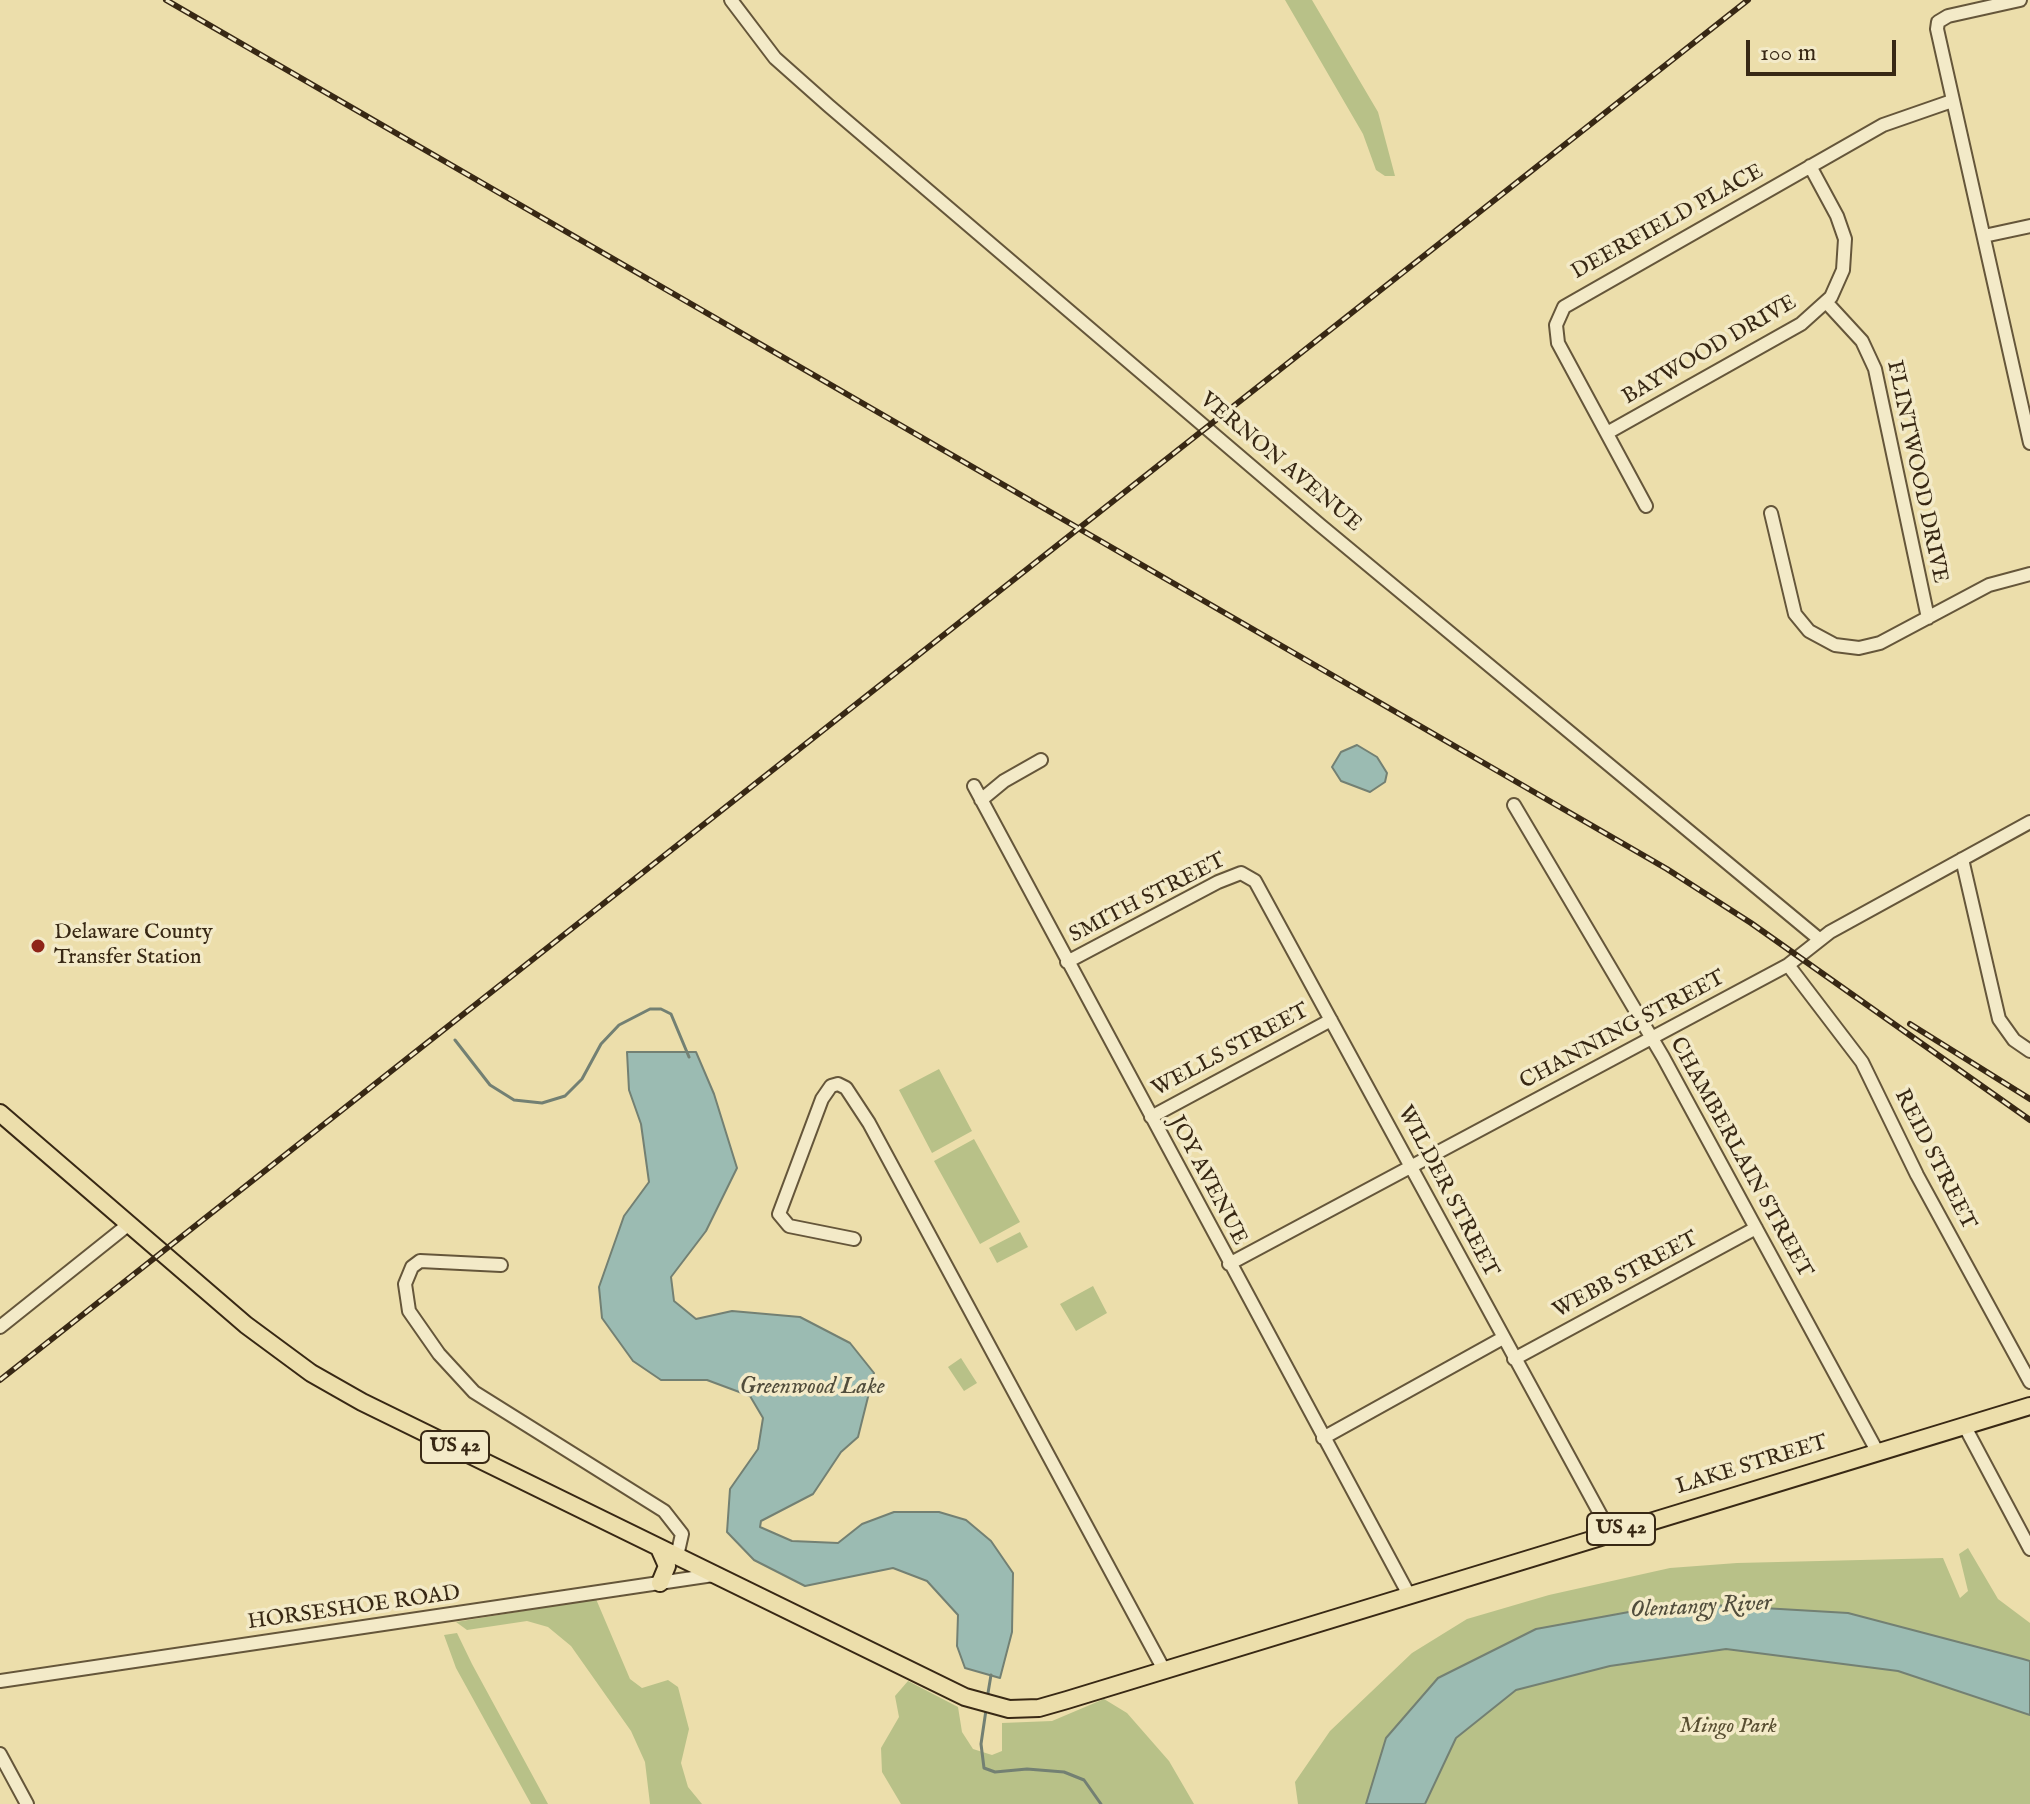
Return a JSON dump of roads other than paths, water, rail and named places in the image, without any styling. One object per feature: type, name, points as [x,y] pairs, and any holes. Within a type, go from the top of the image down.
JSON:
[{"type":"main road","name":"US 42","points":[[0,1113],[255,1332],[311,1373],[713,1575],[965,1697],[1009,1709],[1039,1708],[1163,1668]]},
{"type":"main road","name":"LAKE STREET","points":[[1163,1668],[2030,1406]]},
{"type":"main road","points":[[659,1548],[667,1566],[660,1583]]},
{"type":"street","name":"VERNON AVENUE","points":[[731,0],[775,58],[819,97],[1320,525],[1819,939]]},
{"type":"street","points":[[2020,0],[1940,20],[1937,29],[2030,443]]},
{"type":"street","name":"DEERFIELD PLACE","points":[[1646,506],[1558,343],[1556,325],[1564,307],[1896,119],[1952,101]]},
{"type":"street","name":"BAYWOOD DRIVE","points":[[1607,433],[1801,324],[1827,303],[1843,270],[1845,239],[1837,216],[1810,166]]},
{"type":"street","points":[[1984,236],[2030,226]]},
{"type":"street","name":"FLINTWOOD DRIVE","points":[[1827,303],[1862,341],[1875,369],[1928,618]]},
{"type":"street","points":[[2015,371],[2030,368]]},
{"type":"street","points":[[1771,513],[1790,603],[1802,624],[1819,638],[1844,647],[1871,646],[1989,585],[2030,574]]},
{"type":"street","points":[[981,800],[1004,781],[1041,760]]},
{"type":"street","name":"JOY AVENUE","points":[[974,786],[1408,1593]]},
{"type":"street","name":"CHAMBERLAIN STREET","points":[[1514,805],[1652,1038],[1877,1451]]},
{"type":"street","name":"CHANNING STREET","points":[[1229,1264],[1788,965],[1819,939],[2030,822]]},
{"type":"street","points":[[1962,859],[1999,1019],[2014,1040],[2030,1051]]},
{"type":"street","name":"SMITH STREET","points":[[1067,962],[1218,882],[1236,874],[1246,874]]},
{"type":"street","name":"WILDER STREET","points":[[1246,874],[1255,881],[1610,1532]]},
{"type":"street","name":"REID STREET","points":[[1788,965],[1862,1062],[1917,1175],[2030,1382]]},
{"type":"street","name":"WELLS STREET","points":[[1151,1117],[1331,1020]]},
{"type":"street","points":[[854,1239],[789,1226],[779,1214],[822,1099],[831,1086],[838,1084],[846,1088],[869,1123],[1163,1668]]},
{"type":"street","points":[[0,1327],[129,1224]]},
{"type":"street","name":"WEBB STREET","points":[[1514,1359],[1756,1228]]},
{"type":"street","points":[[501,1265],[420,1261],[412,1267],[405,1284],[409,1311],[439,1354],[474,1392],[664,1511],[682,1534],[677,1556]]},
{"type":"street","points":[[1323,1438],[1503,1338]]},
{"type":"street","points":[[1964,1425],[2030,1549]]},
{"type":"street","name":"HORSESHOE ROAD","points":[[0,1681],[713,1575]]},
{"type":"street","points":[[0,1754],[27,1804]]},
{"type":"water","points":[[1357,745],[1377,757],[1387,773],[1385,782],[1370,792],[1341,781],[1332,767],[1341,752]]},
{"type":"water","name":"Greenwood Lake","points":[[627,1052],[696,1052],[714,1094],[737,1168],[706,1231],[671,1277],[674,1301],[696,1319],[732,1311],[800,1317],[850,1343],[874,1373],[858,1437],[841,1452],[813,1494],[761,1521],[760,1527],[792,1541],[838,1543],[862,1524],[894,1512],[939,1512],[966,1520],[991,1541],[1013,1573],[1012,1632],[1000,1678],[965,1668],[957,1646],[958,1615],[927,1581],[893,1568],[805,1586],[754,1560],[727,1532],[730,1489],[758,1449],[763,1418],[750,1396],[707,1380],[661,1380],[633,1361],[602,1318],[599,1287],[624,1216],[649,1182],[641,1124],[629,1090]]},
{"type":"water","name":"Olentangy River","points":[[1678,1603],[1848,1613],[2030,1661],[2030,1715],[1898,1671],[1726,1649],[1610,1666],[1516,1690],[1456,1738],[1425,1804],[1366,1804],[1386,1738],[1438,1678],[1536,1629]]},
{"type":"waterway","points":[[455,1040],[490,1085],[514,1100],[542,1103],[565,1096],[582,1079],[601,1044],[619,1025],[650,1009],[661,1009],[671,1014],[689,1057]]},
{"type":"waterway","points":[[987,1699],[991,1675]]},
{"type":"waterway","points":[[986,1710],[981,1744],[984,1768],[995,1772],[1027,1769],[1064,1772],[1084,1780],[1101,1804]]},
{"type":"railway","points":[[166,0],[1667,869],[1751,923],[2030,1120]]},
{"type":"railway","points":[[0,1380],[1748,0]]},
{"type":"railway","points":[[1910,1024],[2030,1099]]},
{"type":"place","name":"Delaware County Transfer Station","points":[[38,946]]},
{"type":"park label","name":"Mingo Park","points":[[1728,1727]]}]
